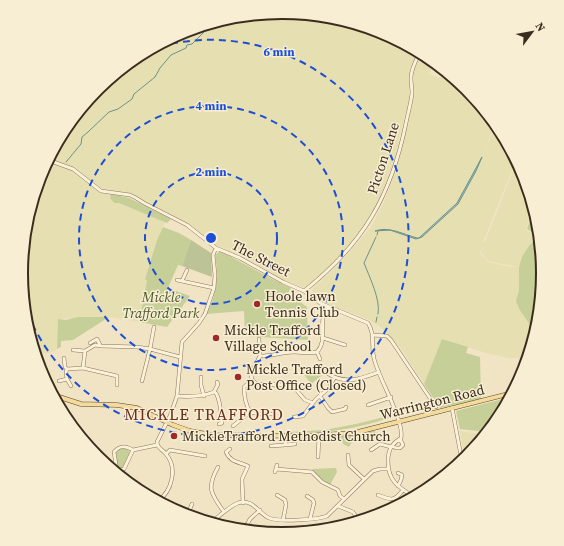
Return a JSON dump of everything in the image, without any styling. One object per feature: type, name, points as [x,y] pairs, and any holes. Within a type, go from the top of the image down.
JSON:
[{"type":"main road","name":"Warrington Road","points":[[61,397],[82,404],[117,405],[137,408],[167,423],[190,431],[212,435],[319,436],[354,433],[504,396]]},
{"type":"street","name":"Picton Lane","points":[[304,291],[336,264],[354,244],[372,217],[387,189],[397,159],[405,126],[412,92],[411,76],[417,58]]},
{"type":"street","name":"The Street","points":[[54,162],[72,169],[101,190],[130,195],[144,204],[187,225],[216,248],[240,258],[283,282],[304,291],[327,306],[368,323],[372,329],[373,335]]},
{"type":"street","points":[[157,445],[157,442],[173,409],[177,396],[182,342],[199,323],[214,288],[215,275],[213,255],[216,248]]},
{"type":"street","points":[[182,281],[187,270]]},
{"type":"street","points":[[177,280],[214,288]]},
{"type":"street","points":[[260,356],[272,356],[295,352],[307,354],[316,352],[320,348],[323,338],[323,319],[327,306]]},
{"type":"street","points":[[142,381],[154,327]]},
{"type":"street","points":[[408,493],[398,486],[390,477],[388,469],[388,457],[392,446],[402,436],[391,397],[375,363],[372,351],[373,335],[387,336],[391,340],[436,407]]},
{"type":"street","points":[[323,338],[345,345]]},
{"type":"street","points":[[90,343],[97,339],[100,345]]},
{"type":"street","points":[[260,341],[260,356],[251,374],[252,380],[257,384],[292,385],[305,400],[313,404]]},
{"type":"street","points":[[83,368],[85,351],[91,346],[95,345],[150,348],[180,357]]},
{"type":"street","points":[[73,350],[85,351]]},
{"type":"street","points":[[316,352],[320,359]]},
{"type":"street","points":[[64,358],[65,367],[67,369],[66,372],[71,386]]},
{"type":"street","points":[[67,369],[83,368],[117,376],[117,385]]},
{"type":"street","points":[[327,373],[334,378],[355,380],[379,372]]},
{"type":"street","points":[[201,378],[204,396]]},
{"type":"street","points":[[294,416],[303,416],[329,388],[334,378]]},
{"type":"street","points":[[59,381],[68,379]]},
{"type":"street","points":[[250,412],[245,400],[244,387],[252,380]]},
{"type":"street","points":[[177,396],[204,396],[214,392],[219,384]]},
{"type":"street","points":[[214,392],[218,396],[221,408],[222,423],[219,424]]},
{"type":"street","points":[[320,396],[332,412],[345,409],[346,406]]},
{"type":"street","points":[[368,405],[391,397]]},
{"type":"street","points":[[452,408],[461,454]]},
{"type":"street","points":[[232,426],[250,412],[260,414],[270,413]]},
{"type":"street","points":[[285,445],[286,436]]},
{"type":"street","points":[[318,457],[319,436]]},
{"type":"street","points":[[371,448],[380,444],[400,448],[403,445],[400,439]]},
{"type":"street","points":[[271,446],[295,444]]},
{"type":"street","points":[[116,465],[114,452],[122,446],[126,446],[132,450],[157,445]]},
{"type":"street","points":[[157,445],[166,454],[171,464],[172,475],[169,487],[162,496]]},
{"type":"street","points":[[230,449],[226,452],[228,457],[233,461],[248,466],[242,479],[244,503]]},
{"type":"street","points":[[122,470],[124,469],[132,450]]},
{"type":"street","points":[[166,454],[170,450],[205,456]]},
{"type":"street","points":[[348,455],[349,464],[364,479]]},
{"type":"street","points":[[218,467],[212,477],[211,487],[213,496],[224,512]]},
{"type":"street","points":[[276,468],[312,472],[316,474],[322,482],[338,490],[340,496],[344,499]]},
{"type":"street","points":[[216,518],[238,503],[250,503],[271,519],[318,519],[327,516],[373,472],[380,469],[388,469]]},
{"type":"street","points":[[398,486],[401,480],[401,473]]},
{"type":"street","points":[[378,495],[390,499],[397,498],[403,490]]},
{"type":"street","points":[[277,495],[279,499],[285,500],[286,505],[283,520]]},
{"type":"street","points":[[307,501],[308,497],[314,502],[310,519]]},
{"type":"street","points":[[190,510],[192,504]]},
{"type":"street","points":[[338,506],[353,512],[355,516]]},
{"type":"street","points":[[248,524],[250,519],[260,510]]},
{"type":"shaded area","points":[[282,19],[315,21],[364,32],[394,45],[415,57],[409,73],[409,106],[405,114],[395,157],[381,197],[367,223],[352,243],[330,268],[306,288],[283,280],[239,254],[211,243],[192,226],[132,194],[101,188],[71,167],[54,161],[80,118],[102,93],[127,71],[155,53],[200,32],[249,21]]},
{"type":"shaded area","points":[[418,61],[423,62],[432,68],[429,74],[440,78],[442,75],[462,93],[484,118],[492,131],[483,155],[493,132],[513,167],[483,242],[485,242],[514,169],[523,191],[530,218],[526,228],[527,231],[533,234],[534,240],[518,267],[519,291],[517,306],[530,325],[522,359],[508,358],[486,353],[442,339],[424,384],[402,350],[382,328],[367,319],[319,300],[312,292],[313,288],[332,271],[369,229],[373,230],[370,229],[385,200],[401,152],[413,100],[413,74]],"holes":[[[482,157],[458,204],[422,237],[417,239],[390,230],[375,230],[390,229],[419,238],[457,202]],[[484,244],[481,252],[488,261],[518,267],[510,267],[488,262],[480,253]]]},
{"type":"shaded area","points":[[53,163],[72,170],[104,194],[111,194],[110,198],[114,203],[119,203],[165,222],[157,240],[145,279],[147,281],[139,322],[109,317],[58,319],[57,349],[50,353],[41,354],[30,306],[28,273],[30,240],[33,223],[41,191]]},
{"type":"shaded area","points":[[460,431],[479,434],[463,451]]},
{"type":"green space","points":[[111,194],[129,198],[171,219],[167,223],[119,203],[114,203],[110,198]]},
{"type":"green space","points":[[530,220],[533,233],[527,229]]},
{"type":"green space","name":"Mickle Trafford Park","points":[[163,227],[179,233],[191,240],[182,266],[178,265],[168,288],[190,296],[167,327],[139,322],[147,281],[145,279],[157,240]]},
{"type":"green space","points":[[191,240],[211,253],[212,277],[182,266]]},
{"type":"green space","points":[[534,240],[536,273],[534,306],[530,328],[530,325],[519,309],[516,301],[519,291],[519,267],[522,257]]},
{"type":"green space","name":"Hoole lawn Tennis Club","points":[[222,252],[291,288],[288,293],[307,307],[308,340],[245,336],[244,311],[206,314],[215,293],[217,271],[215,255]]},
{"type":"green space","points":[[78,317],[109,317],[73,340],[61,341],[61,347],[57,349],[58,319],[66,320]]},
{"type":"green space","points":[[442,339],[468,347],[466,353],[480,357],[481,399],[440,408],[424,384]]},
{"type":"green space","points":[[320,368],[325,373],[311,384],[303,373]]},
{"type":"green space","points":[[502,399],[481,431],[460,429],[456,411]]},
{"type":"green space","points":[[392,415],[389,418],[377,422],[353,428],[315,433],[289,434],[289,432],[324,430]]},
{"type":"green space","points":[[373,430],[378,434],[378,438],[370,437],[352,442],[349,447],[343,444],[342,440],[320,439],[347,436]]},
{"type":"green space","points":[[119,448],[125,448],[130,452],[123,468],[120,469],[117,466],[115,453]]},
{"type":"green space","points":[[336,468],[337,472],[330,485],[320,479],[312,469]]},
{"type":"water","points":[[482,157],[458,204],[422,237],[419,238],[457,203]]},
{"type":"water","points":[[390,230],[419,238],[416,239]]},
{"type":"waterway","points":[[66,162],[81,144],[82,137],[109,112],[118,109],[132,99],[134,94],[155,77],[160,68],[171,55],[186,48],[187,45],[192,44],[205,31]]},
{"type":"waterway","points":[[377,235],[378,231]]},
{"type":"waterway","points":[[376,237],[364,263],[378,302],[378,314]]},
{"type":"waterway","points":[[376,322],[377,317]]},
{"type":"place","name":"Hoole lawn Tennis Club","points":[[257,304]]},
{"type":"place","name":"Mickle Trafford Village School","points":[[216,338]]},
{"type":"place","name":"Mickle Trafford Post Office (Closed)","points":[[238,377]]},
{"type":"place","name":"MickleTrafford Methodist Church","points":[[174,436]]},
{"type":"district","name":"MICKLE TRAFFORD","points":[[204,414]]}]
